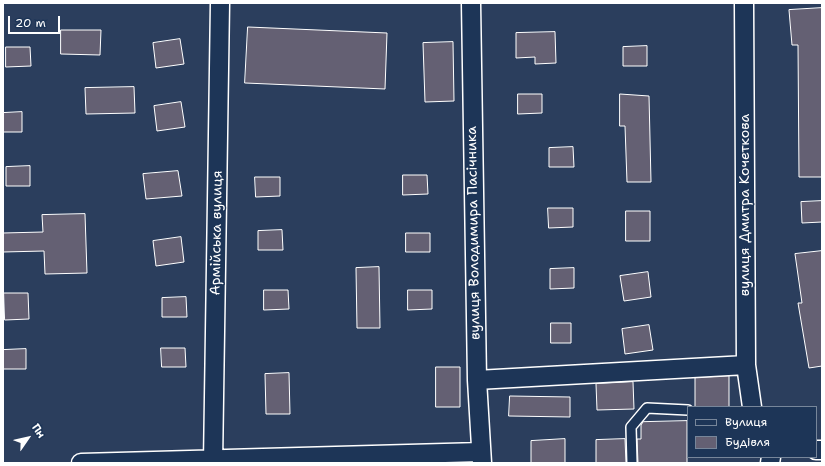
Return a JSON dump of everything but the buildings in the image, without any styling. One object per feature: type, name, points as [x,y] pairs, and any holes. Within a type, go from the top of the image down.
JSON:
[{"type":"street","name":"Армійська вулиця","points":[[213,461],[220,3]]},
{"type":"street","name":"вулиця Володимира Пасічника","points":[[471,3],[477,380],[482,458]]},
{"type":"street","name":"вулиця Дмитра Кочеткова","points":[[744,3],[746,365],[752,406]]},
{"type":"street","points":[[477,380],[746,365]]},
{"type":"street","points":[[82,463],[482,458]]},
{"type":"lane","points":[[632,463],[631,427],[647,408],[687,410]]}]
